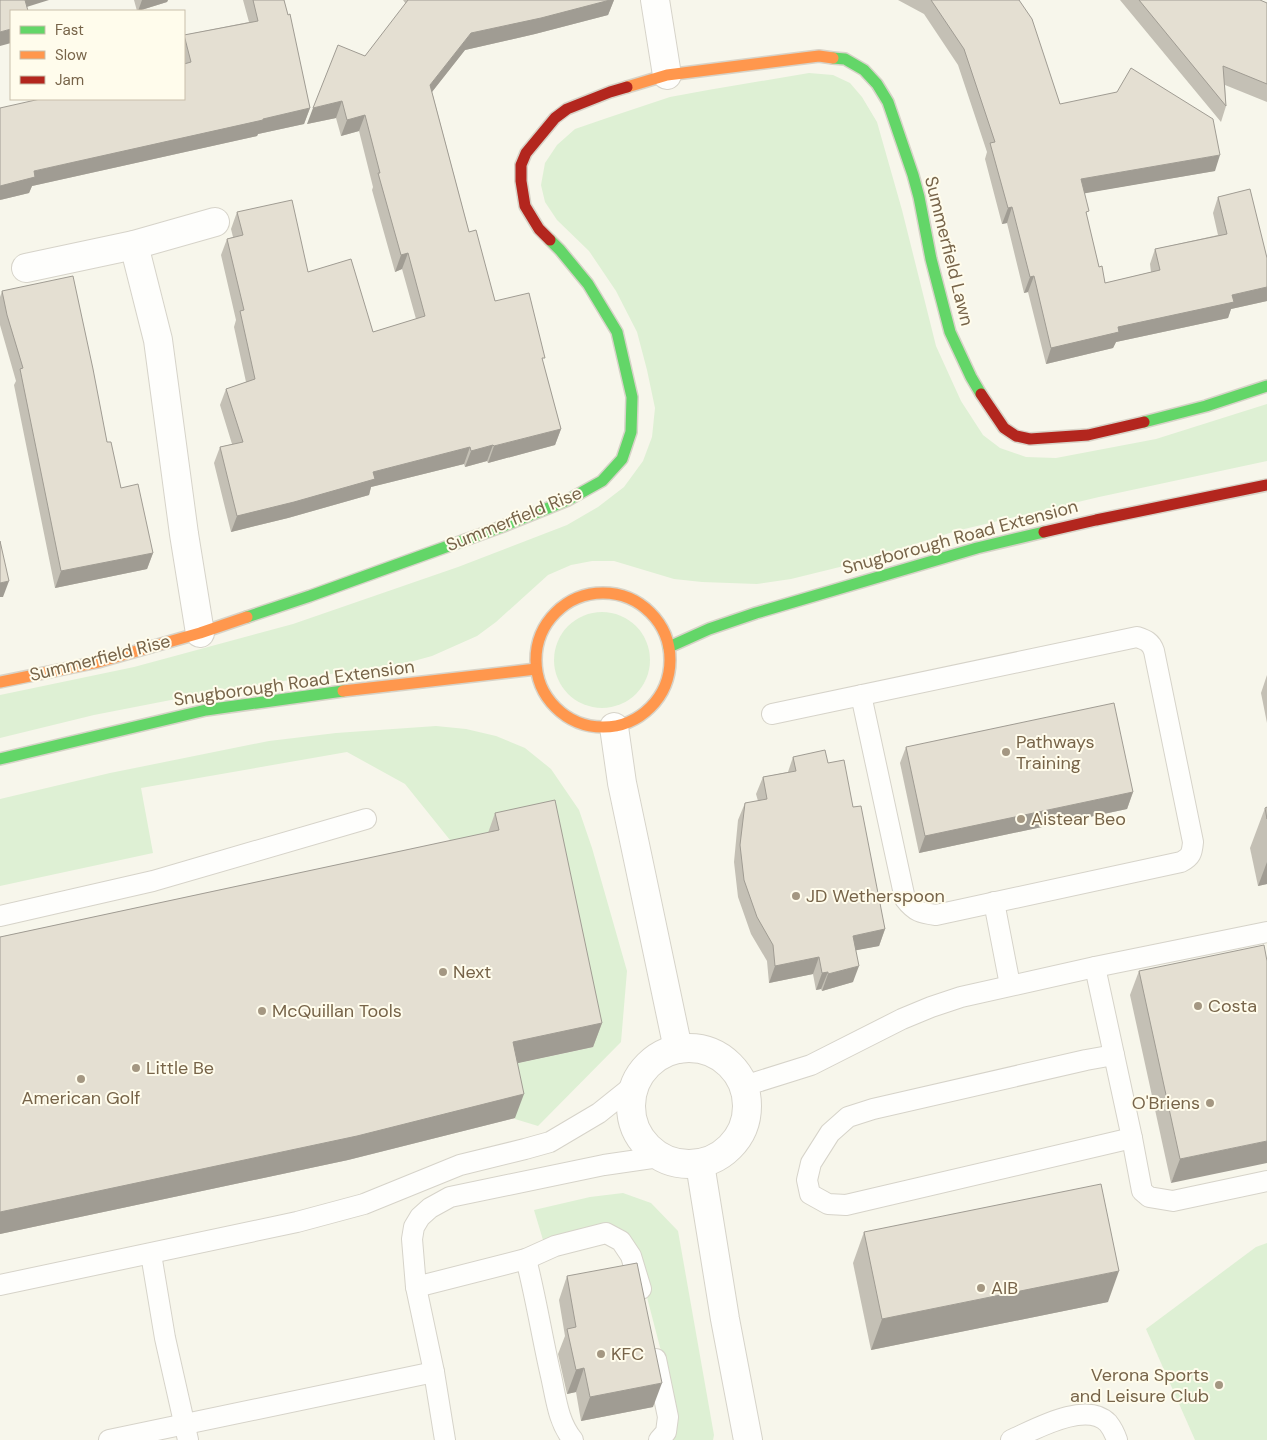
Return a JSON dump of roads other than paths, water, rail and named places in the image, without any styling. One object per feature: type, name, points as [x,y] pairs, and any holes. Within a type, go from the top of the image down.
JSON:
[{"type":"street","points":[[655,0],[666,75]]},
{"type":"street","name":"Summerfield Lawn","points":[[666,75],[819,56],[844,59],[864,70],[877,84],[888,102],[913,174],[931,259],[950,332],[971,377],[986,402],[1004,428],[1016,436],[1030,439],[1088,435],[1206,406],[1267,386]]},
{"type":"street","name":"Summerfield Rise","points":[[0,682],[98,662],[200,633],[336,588],[501,527],[568,500],[602,481],[622,460],[631,432],[632,397],[617,332],[588,284],[560,250],[539,229],[525,206],[521,181],[521,165],[526,153],[544,130],[567,109],[610,92],[666,75]]},
{"type":"street","points":[[26,268],[134,245],[215,222]]},
{"type":"street","points":[[134,245],[158,340],[184,534],[200,633]]},
{"type":"street","name":"Snugborough Road Extension","points":[[669,647],[710,628],[756,613],[977,548],[1096,520],[1267,485]]},
{"type":"street","points":[[603,593],[626,597],[646,608],[661,625],[669,647],[670,669],[664,689],[652,707],[634,720],[614,727],[593,727],[572,720],[561,712],[542,690],[536,669],[537,646],[545,626],[561,608],[580,597],[603,593]]},
{"type":"street","name":"Snugborough Road Extension","points":[[0,759],[206,710],[376,686],[536,669]]},
{"type":"street","points":[[614,727],[622,783],[678,1048]]},
{"type":"street","points":[[678,1048],[702,1049],[719,1056],[735,1070],[744,1086],[748,1101],[747,1115],[738,1139],[725,1152],[700,1164],[674,1163],[659,1157],[640,1138],[633,1124],[630,1106],[634,1085],[640,1073],[657,1056],[678,1048]]},
{"type":"street","points":[[700,1164],[722,1300],[748,1440]]},
{"type":"lane","points":[[772,714],[861,695],[1137,637],[1152,644],[1154,651],[1193,842],[1192,852],[1181,862],[936,914],[922,913],[912,908],[906,899],[861,695]]},
{"type":"lane","points":[[0,916],[153,881],[366,819]]},
{"type":"lane","points":[[994,902],[1010,985]]},
{"type":"lane","points":[[744,1086],[811,1065],[902,1019],[931,1007],[961,998],[1095,966],[1267,932]]},
{"type":"lane","points":[[1095,966],[1142,1191],[1149,1197],[1173,1200],[1267,1181]]},
{"type":"lane","points":[[1114,1055],[873,1109],[848,1117],[830,1133],[811,1163],[807,1180],[810,1194],[828,1204],[846,1205],[1132,1138]]},
{"type":"lane","points":[[0,1285],[297,1222],[364,1204],[460,1164],[550,1142],[599,1113],[634,1085]]},
{"type":"lane","points":[[445,1440],[434,1372],[416,1287],[412,1240],[414,1227],[420,1217],[430,1208],[450,1198],[604,1165],[659,1157]]},
{"type":"lane","points":[[416,1287],[526,1259],[555,1246],[606,1234],[621,1241],[632,1256],[645,1307]]},
{"type":"lane","points":[[151,1254],[165,1338],[186,1432]]},
{"type":"lane","points":[[526,1259],[560,1419],[573,1440]]},
{"type":"lane","points":[[653,1344],[668,1417],[666,1432],[659,1440]]},
{"type":"lane","points":[[109,1440],[186,1432],[434,1372]]},
{"type":"lane","points":[[1011,1440],[1057,1421],[1080,1414],[1095,1415],[1106,1421],[1113,1430],[1117,1440]]},
{"type":"place","name":"Pathways Training","points":[[1006,752]]},
{"type":"place","name":"Aistear Beo","points":[[1021,819]]},
{"type":"place","name":"JD Wetherspoon","points":[[796,896]]},
{"type":"place","name":"Next","points":[[443,972]]},
{"type":"place","name":"Costa","points":[[1198,1006]]},
{"type":"place","name":"McQuillan Tools","points":[[262,1011]]},
{"type":"place","name":"Little Be","points":[[136,1068]]},
{"type":"place","name":"American Golf","points":[[81,1079]]},
{"type":"place","name":"O'Briens","points":[[1210,1103]]},
{"type":"place","name":"AIB","points":[[981,1288]]},
{"type":"place","name":"KFC","points":[[601,1354]]},
{"type":"place","name":"Verona Sports and Leisure Club","points":[[1219,1385]]}]
